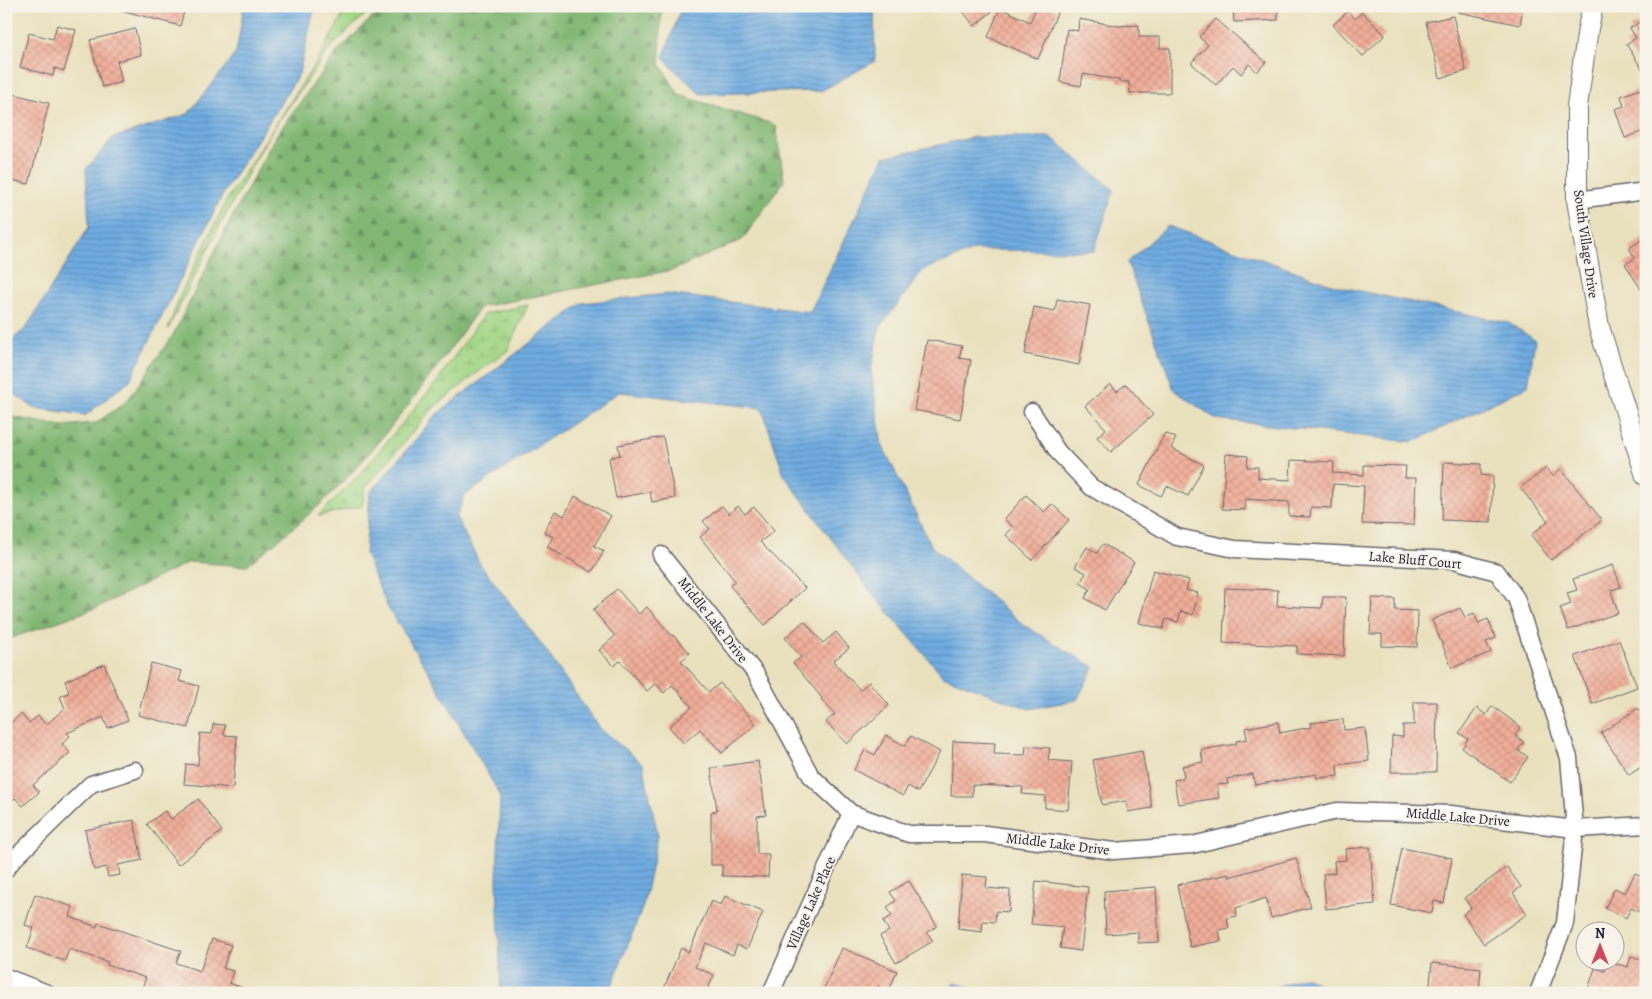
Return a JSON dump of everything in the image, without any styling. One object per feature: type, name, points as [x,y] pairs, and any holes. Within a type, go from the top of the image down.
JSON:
[{"type":"street","name":"South Village Drive","points":[[1593,6],[1577,106],[1577,200],[1599,327],[1646,476]]},
{"type":"street","points":[[1577,200],[1646,191]]},
{"type":"street","name":"Lake Bluff Court","points":[[1032,412],[1058,452],[1091,487],[1177,537],[1235,549],[1454,560],[1497,572],[1516,598],[1569,758],[1575,829],[1565,924],[1538,993]]},
{"type":"street","name":"Middle Lake Drive","points":[[661,555],[756,674],[811,776],[851,813],[909,834],[985,834],[1114,851],[1192,844],[1338,811],[1451,814],[1575,829],[1646,825]]},
{"type":"street","points":[[6,869],[12,860],[91,784],[135,770]]},
{"type":"street","name":"Village Lake Place","points":[[771,993],[851,813]]},
{"type":"street","points":[[6,977],[47,993]]},
{"type":"green space","points":[[348,6],[374,6],[330,48],[271,131],[320,56]]},
{"type":"green space","points":[[384,6],[668,6],[661,13],[660,64],[679,95],[776,125],[784,181],[742,240],[673,270],[480,307],[436,368],[357,467],[290,531],[246,566],[189,562],[96,608],[6,640],[6,416],[62,426],[96,423],[127,401],[173,335],[275,137],[336,53]]},
{"type":"green space","points":[[269,134],[219,227],[168,329],[181,293],[228,198]]},
{"type":"green space","points":[[528,305],[507,351],[432,409],[365,488],[362,506],[318,516],[361,473],[435,384],[484,314]]},
{"type":"water","points":[[244,6],[315,6],[299,74],[223,194],[130,380],[86,415],[34,408],[6,388],[6,345],[26,328],[89,227],[86,169],[113,138],[188,114],[236,53]]},
{"type":"water","points":[[682,6],[874,6],[875,61],[821,91],[700,94],[663,58]]},
{"type":"water","points":[[975,137],[1051,137],[1114,190],[1094,251],[975,250],[923,270],[879,329],[871,371],[882,445],[932,547],[1025,626],[1094,667],[1077,700],[1029,709],[943,676],[867,587],[784,475],[762,408],[619,392],[465,495],[456,517],[480,564],[542,645],[600,729],[643,764],[658,836],[643,906],[609,993],[501,993],[497,881],[500,795],[433,679],[387,606],[365,554],[370,493],[437,414],[582,303],[667,294],[810,312],[884,157]]},
{"type":"water","points":[[1168,226],[1337,286],[1509,323],[1535,340],[1528,386],[1413,442],[1216,419],[1174,390],[1127,262]]},
{"type":"water","points":[[1305,977],[1336,993],[1257,993]]},
{"type":"water","points":[[955,982],[982,993],[947,993]]},
{"type":"building","points":[[122,6],[179,6],[185,8],[180,26],[121,10]]},
{"type":"building","points":[[959,6],[999,6],[974,26]]},
{"type":"building","points":[[1037,6],[1047,6],[1058,11],[1038,59],[988,37],[1000,8],[1030,22]]},
{"type":"building","points":[[1233,6],[1278,6],[1278,20],[1234,22]]},
{"type":"building","points":[[1459,6],[1523,6],[1520,25],[1458,12]]},
{"type":"building","points":[[1348,11],[1355,19],[1362,12],[1385,35],[1363,56],[1333,25]]},
{"type":"building","points":[[1453,16],[1466,71],[1440,78],[1426,22]]},
{"type":"building","points":[[1646,18],[1646,75],[1626,44],[1636,38],[1630,28]]},
{"type":"building","points":[[1079,19],[1119,26],[1139,25],[1139,37],[1160,37],[1160,48],[1170,48],[1170,93],[1130,93],[1129,82],[1119,82],[1119,80],[1083,74],[1081,86],[1060,82],[1067,29],[1078,31]]},
{"type":"building","points":[[1216,19],[1266,62],[1257,72],[1249,64],[1241,74],[1233,66],[1216,85],[1191,63],[1208,45],[1199,37]]},
{"type":"building","points":[[57,25],[76,30],[64,71],[55,68],[53,76],[20,67],[29,33],[53,39]]},
{"type":"building","points":[[135,29],[141,55],[117,61],[122,82],[102,87],[90,40]]},
{"type":"building","points":[[1640,89],[1643,99],[1646,98],[1646,130],[1625,138],[1615,109],[1624,106],[1621,96]]},
{"type":"building","points":[[6,92],[49,103],[29,184],[6,179]]},
{"type":"building","points":[[1646,237],[1646,297],[1625,264],[1635,258],[1629,248]]},
{"type":"building","points":[[1057,299],[1090,305],[1079,365],[1025,354],[1034,307],[1055,311]]},
{"type":"building","points":[[927,340],[962,346],[959,358],[971,360],[960,419],[914,410]]},
{"type":"building","points":[[1110,384],[1117,391],[1126,384],[1153,415],[1111,452],[1097,437],[1106,429],[1085,406]]},
{"type":"building","points":[[1165,433],[1176,438],[1171,448],[1204,465],[1188,496],[1167,486],[1161,496],[1139,485]]},
{"type":"building","points":[[663,437],[675,498],[652,502],[650,492],[616,498],[609,458],[620,455],[618,445]]},
{"type":"building","points":[[1226,454],[1248,456],[1247,467],[1258,467],[1258,478],[1290,480],[1291,460],[1334,462],[1333,473],[1364,475],[1364,465],[1406,466],[1405,478],[1416,478],[1414,525],[1362,524],[1364,486],[1333,484],[1332,508],[1311,507],[1310,517],[1289,516],[1289,502],[1245,499],[1245,510],[1222,509]]},
{"type":"building","points":[[1444,462],[1481,464],[1481,475],[1493,476],[1491,522],[1442,520]]},
{"type":"building","points":[[1546,468],[1553,476],[1561,469],[1602,520],[1551,560],[1531,535],[1548,521],[1520,488]]},
{"type":"building","points":[[1026,495],[1044,512],[1052,504],[1069,520],[1032,560],[1006,535],[1013,527],[1004,519]]},
{"type":"building","points":[[575,496],[611,516],[594,546],[604,551],[592,572],[547,547],[553,537],[544,532],[555,511],[564,516]]},
{"type":"building","points":[[722,506],[729,514],[738,506],[745,514],[754,507],[774,531],[760,542],[805,588],[765,625],[730,586],[735,581],[700,537],[710,529],[703,521]]},
{"type":"building","points":[[1103,544],[1134,562],[1105,610],[1085,598],[1090,589],[1080,583],[1086,573],[1075,567],[1087,547],[1097,553]]},
{"type":"building","points":[[1613,565],[1621,587],[1611,590],[1618,613],[1568,630],[1560,608],[1571,604],[1567,593],[1577,590],[1573,579]]},
{"type":"building","points":[[1153,570],[1189,580],[1186,590],[1198,593],[1193,615],[1181,611],[1178,622],[1166,619],[1163,629],[1139,623]]},
{"type":"building","points":[[1225,588],[1278,590],[1277,606],[1322,608],[1323,597],[1346,597],[1344,656],[1297,654],[1297,646],[1223,643]]},
{"type":"building","points":[[617,589],[639,614],[647,607],[672,636],[690,653],[681,661],[709,692],[720,683],[756,724],[722,753],[700,729],[684,743],[669,727],[692,707],[672,685],[664,693],[656,683],[647,691],[620,661],[614,666],[599,650],[615,636],[593,610]]},
{"type":"building","points":[[1372,598],[1395,599],[1395,610],[1418,611],[1417,647],[1382,646],[1382,634],[1370,634]]},
{"type":"building","points":[[1460,608],[1465,617],[1474,613],[1478,623],[1488,619],[1496,638],[1486,642],[1491,652],[1452,668],[1432,620]]},
{"type":"building","points":[[804,621],[823,643],[836,632],[849,648],[833,661],[860,690],[869,682],[889,705],[847,744],[826,722],[835,714],[793,663],[801,657],[785,638]]},
{"type":"building","points":[[1619,640],[1637,687],[1592,704],[1575,656]]},
{"type":"building","points":[[151,663],[182,671],[179,681],[199,686],[188,728],[138,715]]},
{"type":"building","points":[[104,664],[128,720],[108,728],[103,717],[67,733],[70,736],[62,744],[70,753],[33,785],[39,792],[23,806],[15,798],[6,806],[6,727],[21,714],[29,723],[38,716],[46,725],[65,708],[60,697],[69,692],[65,681]]},
{"type":"building","points":[[1414,702],[1437,702],[1436,772],[1391,772],[1392,736],[1403,737],[1403,725],[1414,725]]},
{"type":"building","points":[[1492,706],[1521,727],[1515,735],[1524,742],[1518,750],[1528,757],[1510,782],[1462,748],[1468,739],[1459,733],[1477,708],[1486,715]]},
{"type":"building","points":[[1638,708],[1646,719],[1646,764],[1629,775],[1601,733]]},
{"type":"building","points":[[1343,719],[1344,730],[1365,728],[1369,761],[1337,765],[1338,776],[1317,778],[1316,774],[1255,785],[1253,774],[1227,779],[1228,784],[1217,785],[1219,798],[1178,804],[1174,780],[1184,778],[1182,766],[1203,762],[1201,750],[1236,744],[1236,741],[1247,739],[1245,728],[1278,722],[1280,733],[1311,727],[1310,723]]},
{"type":"building","points":[[213,724],[225,725],[224,735],[237,736],[233,788],[184,784],[186,764],[198,765],[200,733],[212,734]]},
{"type":"building","points":[[886,735],[905,746],[911,736],[940,752],[918,792],[908,786],[903,796],[854,770],[865,750],[875,755]]},
{"type":"building","points":[[953,741],[995,743],[994,754],[1025,755],[1026,746],[1050,748],[1048,760],[1072,762],[1068,810],[1045,808],[1045,796],[1022,794],[1023,787],[972,785],[972,796],[951,796]]},
{"type":"building","points":[[1142,751],[1152,808],[1128,812],[1126,801],[1102,805],[1093,760]]},
{"type":"building","points":[[758,761],[766,815],[757,816],[757,854],[769,854],[768,877],[722,876],[722,865],[711,865],[711,812],[717,811],[711,768]]},
{"type":"building","points":[[198,799],[222,831],[178,865],[147,824],[165,811],[171,819]]},
{"type":"building","points":[[134,820],[142,860],[118,865],[120,875],[108,877],[106,867],[94,870],[85,830]]},
{"type":"building","points":[[1370,847],[1375,904],[1326,909],[1323,874],[1335,873],[1334,861],[1346,860],[1345,849]]},
{"type":"building","points":[[1402,848],[1452,858],[1444,903],[1434,901],[1432,913],[1391,905]]},
{"type":"building","points":[[1296,858],[1311,907],[1271,918],[1266,898],[1236,908],[1237,916],[1227,918],[1229,928],[1219,930],[1221,941],[1190,947],[1177,885],[1229,874],[1229,877]]},
{"type":"building","points":[[1507,867],[1521,887],[1513,893],[1527,914],[1484,944],[1463,914],[1471,908],[1464,898]]},
{"type":"building","points":[[1635,873],[1646,878],[1646,915],[1631,908],[1626,918],[1605,908],[1615,888],[1625,893]]},
{"type":"building","points":[[962,875],[987,877],[986,888],[1010,890],[1009,912],[996,911],[995,922],[983,921],[982,932],[958,929]]},
{"type":"building","points":[[909,881],[937,926],[927,932],[933,941],[896,963],[880,936],[889,931],[883,921],[892,916],[887,907],[896,901],[890,892]]},
{"type":"building","points":[[1036,881],[1088,887],[1081,951],[1060,948],[1063,927],[1031,924]]},
{"type":"building","points":[[1156,887],[1159,942],[1138,943],[1138,932],[1106,934],[1104,891]]},
{"type":"building","points":[[35,894],[73,907],[70,917],[97,927],[98,923],[181,951],[176,963],[200,971],[212,939],[231,945],[223,968],[233,971],[229,983],[252,991],[252,993],[150,993],[141,990],[146,978],[107,965],[108,962],[69,949],[65,961],[27,948],[34,928],[25,925]]},
{"type":"building","points":[[725,896],[763,912],[747,949],[737,945],[733,955],[706,943],[695,967],[714,975],[706,993],[662,993],[681,948],[689,952],[711,901],[721,905]]},
{"type":"building","points":[[842,948],[897,971],[889,991],[878,986],[875,993],[822,993]]},
{"type":"building","points":[[1631,956],[1646,961],[1646,976],[1641,993],[1602,993],[1588,989],[1594,972],[1624,972],[1624,966],[1628,967]]},
{"type":"building","points":[[1432,963],[1481,968],[1479,991],[1466,990],[1466,993],[1429,993]]}]
